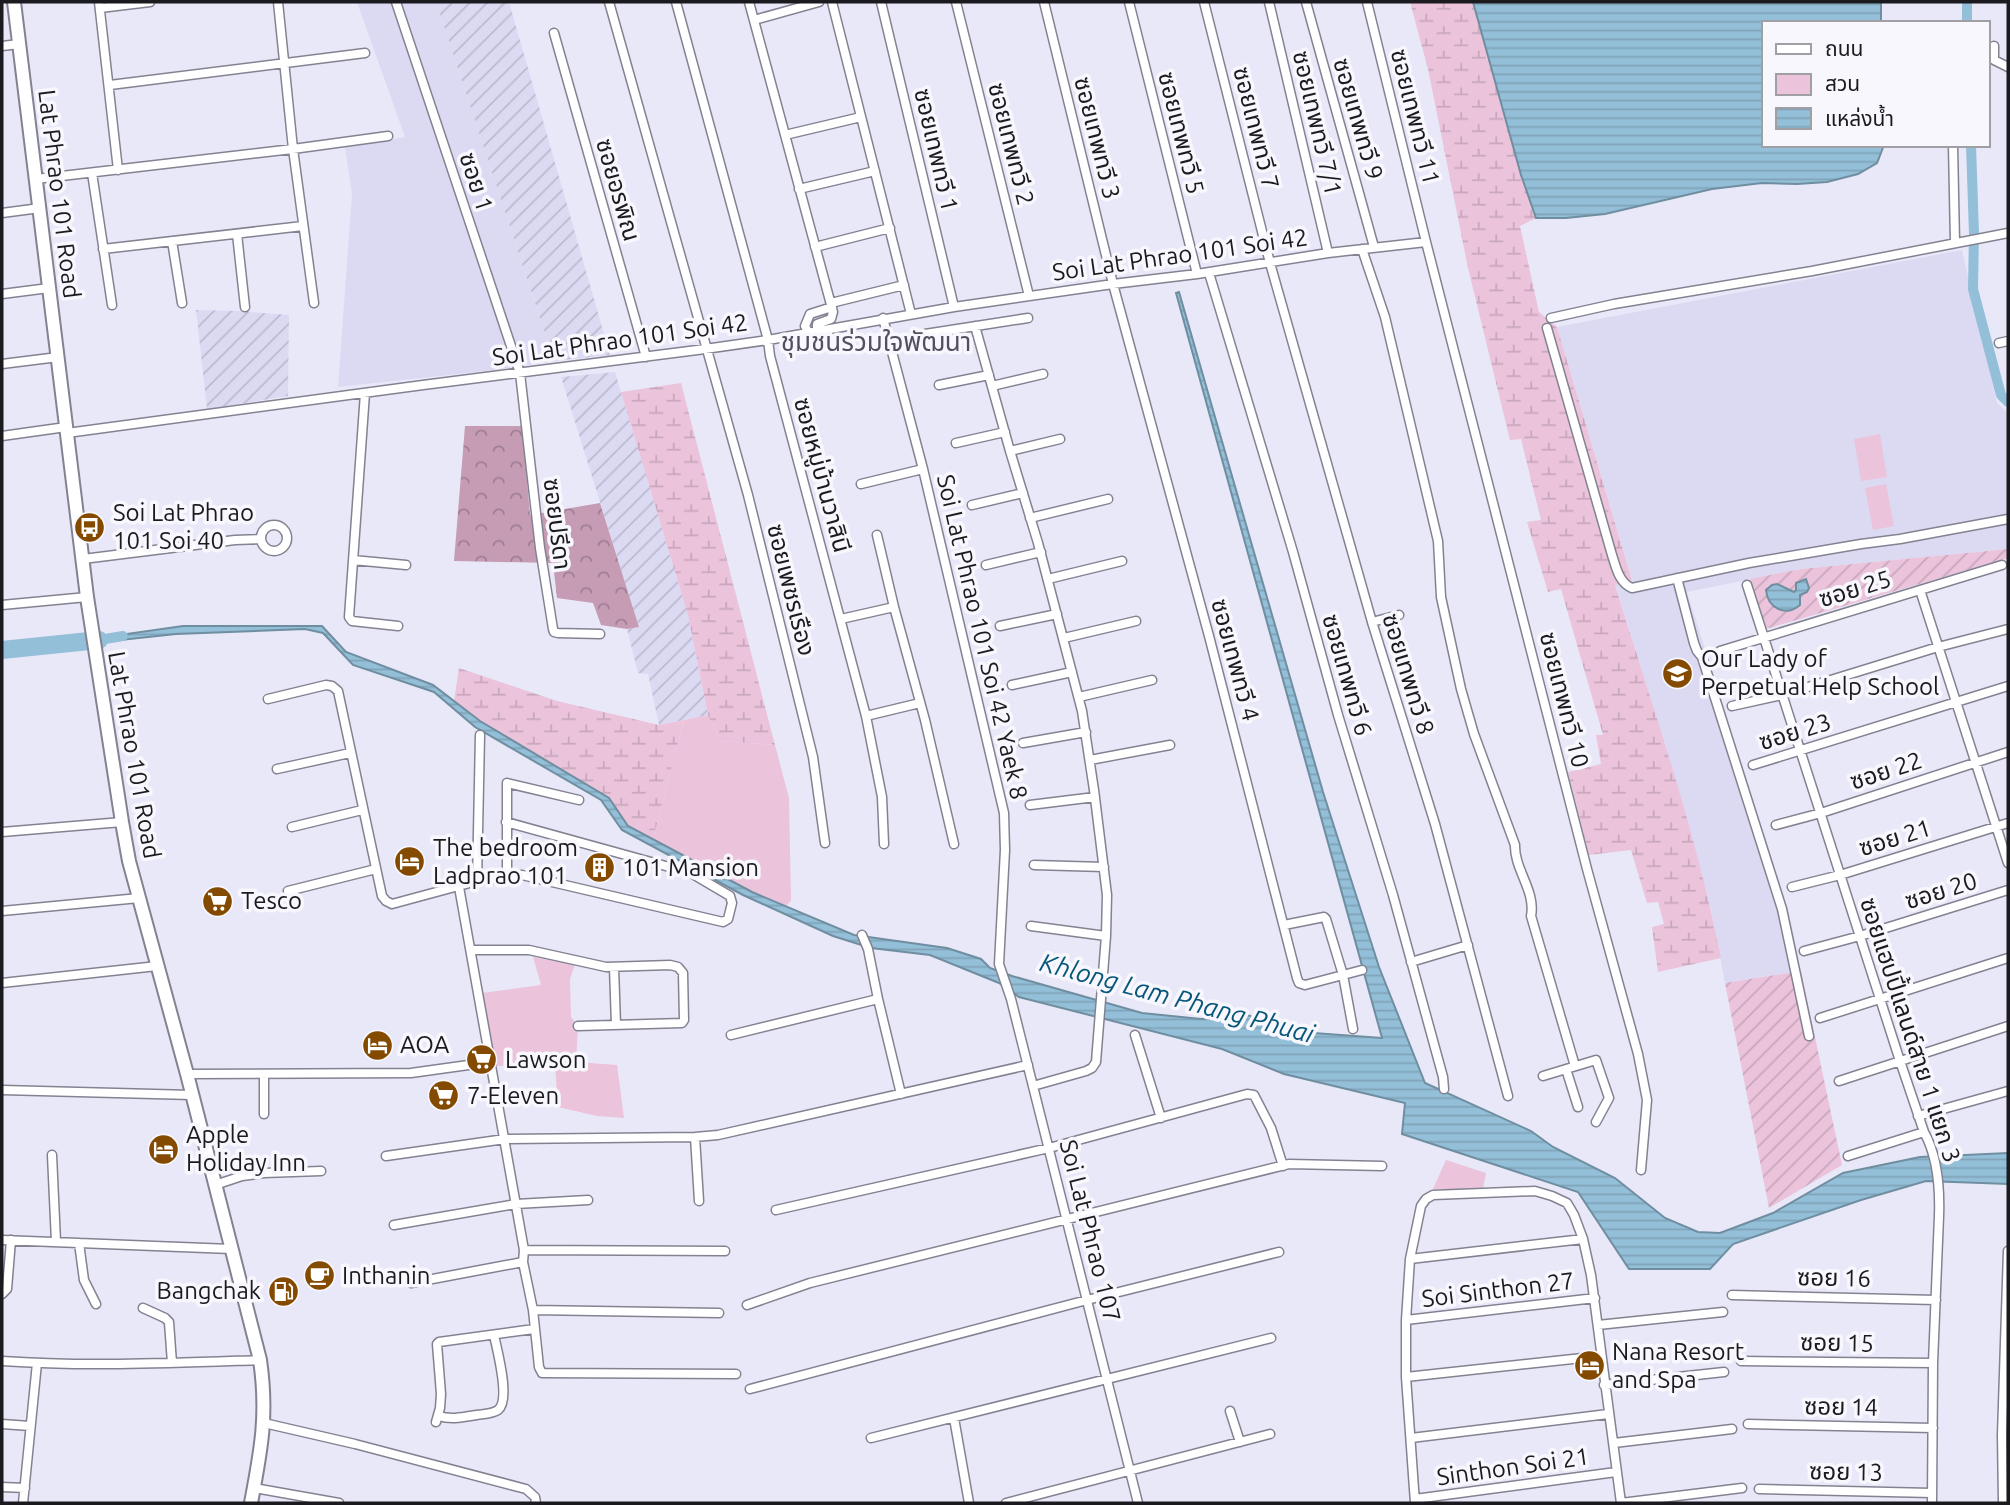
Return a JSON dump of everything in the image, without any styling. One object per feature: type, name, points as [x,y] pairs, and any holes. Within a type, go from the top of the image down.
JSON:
[{"type":"street","name":"Lat Phrao 101 Road","points":[[14,2],[91,628],[129,860],[260,1360],[264,1423],[251,1503]]},
{"type":"street","points":[[118,170],[100,5],[149,2]]},
{"type":"street","points":[[278,2],[293,149],[314,303]]},
{"type":"street","name":"ซอย 1","points":[[396,2],[520,373]]},
{"type":"street","name":"ซอยเพชรเรือง","points":[[609,2],[748,495],[813,757],[825,843]]},
{"type":"street","name":"ซอยหมู่บ้านวาสินี","points":[[676,2],[866,716],[882,797],[884,844]]},
{"type":"street","points":[[749,2],[831,305],[832,318],[817,324],[813,331]]},
{"type":"street","points":[[754,20],[819,2]]},
{"type":"street","points":[[832,2],[911,314]]},
{"type":"street","name":"ซอยเทพทวี 1","points":[[881,2],[954,307]]},
{"type":"street","name":"ซอยเทพทวี 2","points":[[956,2],[1029,296]]},
{"type":"street","name":"ซอยเทพทวี 3","points":[[1044,2],[1113,284]]},
{"type":"street","name":"ซอยเทพทวี 5","points":[[1129,2],[1197,274]]},
{"type":"street","name":"ซอยเทพทวี 7","points":[[1204,2],[1270,263]]},
{"type":"street","name":"ซอยเทพทวี 7/1","points":[[1269,2],[1328,253]]},
{"type":"street","name":"ซอยเทพทวี 9","points":[[1306,2],[1374,247]]},
{"type":"street","name":"ซอยเทพทวี 11","points":[[1367,2],[1426,242]]},
{"type":"street","name":"ซอยอรพิณ","points":[[554,33],[646,357]]},
{"type":"street","points":[[2,46],[19,44]]},
{"type":"street","points":[[1994,46],[1994,60],[2008,67]]},
{"type":"street","points":[[110,85],[365,53]]},
{"type":"street","points":[[785,135],[861,117]]},
{"type":"street","points":[[36,179],[388,136]]},
{"type":"street","points":[[1953,147],[1955,243]]},
{"type":"street","points":[[799,189],[875,171]]},
{"type":"street","points":[[92,173],[112,306]]},
{"type":"street","points":[[2,213],[40,208]]},
{"type":"street","points":[[103,249],[303,226]]},
{"type":"street","points":[[815,247],[890,228]]},
{"type":"street","points":[[1550,318],[2008,233]]},
{"type":"street","points":[[237,234],[246,307]]},
{"type":"street","points":[[172,241],[182,303]]},
{"type":"street","name":"Soi Lat Phrao 101 Soi 42","points":[[2,436],[705,349],[954,307],[1209,273],[1328,253],[1426,242]]},
{"type":"street","name":"ซอยเทพทวี 10","points":[[1426,242],[1587,869],[1638,1054],[1647,1100],[1641,1170]]},
{"type":"street","points":[[1362,249],[1385,317],[1438,541],[1441,597],[1461,689],[1474,734],[1515,845],[1514,855],[1533,905],[1531,916],[1578,1107]]},
{"type":"street","name":"ซอยเทพทวี 8","points":[[1270,263],[1372,622],[1435,824],[1508,1096]]},
{"type":"street","name":"ซอยเทพทวี 6","points":[[1209,273],[1393,895],[1444,1089]]},
{"type":"street","name":"ซอยเทพทวี 4","points":[[1113,284],[1216,662],[1299,983],[1306,985],[1363,970]]},
{"type":"street","points":[[831,305],[904,285]]},
{"type":"street","points":[[2,294],[49,288]]},
{"type":"street","name":"Soi Lat Phrao 101 Soi 42 Yaek 8","points":[[883,318],[923,469],[1004,813],[1000,970]]},
{"type":"street","points":[[925,334],[1028,318]]},
{"type":"street","points":[[975,326],[1041,552],[1079,697],[1107,895],[1098,1053],[1095,1065],[1089,1070],[1033,1086]]},
{"type":"street","points":[[1547,328],[1612,555],[1623,582],[1632,587],[1749,563],[2008,519]]},
{"type":"street","points":[[2,364],[58,357]]},
{"type":"street","name":"ซอยปรีดา","points":[[520,373],[540,548],[553,629],[558,634],[600,635]]},
{"type":"street","points":[[992,386],[1043,374]]},
{"type":"street","points":[[939,385],[989,375]]},
{"type":"street","points":[[365,393],[350,620],[398,626]]},
{"type":"street","points":[[956,443],[1004,432]]},
{"type":"street","points":[[1010,451],[1060,439]]},
{"type":"street","points":[[861,484],[923,469]]},
{"type":"street","points":[[972,505],[1023,493]]},
{"type":"street","points":[[1030,518],[1108,499]]},
{"type":"street","name":"ซอยหมู่บ้านวาสินี","points":[[877,535],[954,844]]},
{"type":"street","points":[[83,559],[261,539]]},
{"type":"street","points":[[986,565],[1041,552]]},
{"type":"street","points":[[353,560],[406,565]]},
{"type":"street","points":[[1048,579],[1122,561]]},
{"type":"street","name":"ซอย 25","points":[[1720,651],[2002,565]]},
{"type":"street","points":[[1677,578],[1694,643],[1702,657],[1782,909],[1809,1036]]},
{"type":"street","name":"ซอยแฮปปี้แลนด์สาย 1 แยก 3","points":[[1747,584],[1880,1000],[1935,1162],[1940,1196],[1933,1363],[1931,1503]]},
{"type":"street","points":[[1920,590],[2008,863]]},
{"type":"street","points":[[2,605],[87,597]]},
{"type":"street","points":[[841,619],[894,607]]},
{"type":"street","points":[[1000,626],[1057,614]]},
{"type":"street","points":[[1372,622],[1399,615]]},
{"type":"street","points":[[1064,638],[1136,621]]},
{"type":"street","points":[[1732,706],[1782,695],[1938,647],[2008,629]]},
{"type":"street","points":[[1012,685],[1072,672]]},
{"type":"street","points":[[1079,697],[1152,680]]},
{"type":"street","points":[[268,699],[326,684],[338,691],[382,897],[392,904],[477,881],[522,875],[723,922],[728,919],[732,903],[730,896],[691,873],[506,822]]},
{"type":"street","name":"ซอย 23","points":[[1753,765],[2008,686]]},
{"type":"street","points":[[866,716],[920,703]]},
{"type":"street","points":[[1023,743],[1086,732]]},
{"type":"street","points":[[477,881],[480,735]]},
{"type":"street","points":[[1090,760],[1170,745]]},
{"type":"street","points":[[277,769],[350,752]]},
{"type":"street","name":"ซอย 22","points":[[1776,825],[2008,752]]},
{"type":"street","points":[[507,876],[507,783],[579,800]]},
{"type":"street","points":[[1030,805],[1095,797]]},
{"type":"street","points":[[292,827],[362,810]]},
{"type":"street","points":[[2,832],[122,821]]},
{"type":"street","name":"ซอย 21","points":[[1792,887],[1840,875],[2008,823]]},
{"type":"street","points":[[1034,865],[1104,867]]},
{"type":"street","points":[[288,891],[376,869]]},
{"type":"street","points":[[459,887],[524,1250],[523,1262],[533,1310],[539,1367],[544,1374],[736,1374]]},
{"type":"street","name":"ซอย 20","points":[[1804,951],[2008,890]]},
{"type":"street","points":[[2,911],[139,898]]},
{"type":"street","points":[[1284,925],[1326,918],[1343,975],[1353,1029]]},
{"type":"street","points":[[1031,926],[1106,936]]},
{"type":"street","points":[[862,935],[868,949],[901,1094]]},
{"type":"street","points":[[1411,962],[1468,945]]},
{"type":"street","points":[[471,950],[529,950],[606,967],[670,965],[678,967],[683,973],[682,1023],[579,1026]]},
{"type":"street","points":[[1820,1018],[2008,958]]},
{"type":"street","points":[[2,982],[157,966]]},
{"type":"street","points":[[614,967],[616,1025]]},
{"type":"street","name":"Soi Lat Phrao 107","points":[[1000,970],[1011,999],[1138,1503]]},
{"type":"street","points":[[731,1035],[878,999]]},
{"type":"street","points":[[1839,1081],[2008,1026]]},
{"type":"street","points":[[1135,1035],[1161,1118]]},
{"type":"street","points":[[1543,1076],[1595,1060],[1609,1098],[1596,1122]]},
{"type":"street","points":[[187,1074],[411,1073],[490,1062]]},
{"type":"street","points":[[386,1156],[505,1139],[718,1135],[1028,1065]]},
{"type":"street","points":[[264,1074],[264,1114]]},
{"type":"street","points":[[2,1090],[192,1095]]},
{"type":"street","points":[[1919,1116],[2008,1091]]},
{"type":"street","points":[[776,1210],[1049,1147],[1247,1094],[1254,1095],[1271,1128],[1283,1166]]},
{"type":"street","points":[[1847,1156],[1924,1132]]},
{"type":"street","points":[[695,1137],[699,1201]]},
{"type":"street","points":[[52,1155],[55,1242]]},
{"type":"street","points":[[747,1305],[810,1283],[1283,1166],[1311,1163],[1382,1166]]},
{"type":"street","points":[[215,1185],[242,1176],[264,1173],[321,1171]]},
{"type":"street","points":[[1415,1501],[1406,1377],[1406,1320],[1410,1259],[1421,1206],[1433,1195],[1535,1191],[1567,1203],[1583,1239],[1595,1298],[1620,1503],[1742,1488]]},
{"type":"street","points":[[394,1225],[516,1204],[588,1200]]},
{"type":"street","points":[[1410,1259],[1583,1239]]},
{"type":"street","points":[[2,1240],[231,1249]]},
{"type":"street","points":[[2,1294],[8,1289],[12,1240]]},
{"type":"street","points":[[79,1243],[83,1280],[96,1304]]},
{"type":"street","points":[[524,1250],[724,1251]]},
{"type":"street","points":[[2005,1498],[2008,1251]]},
{"type":"street","points":[[750,1389],[1279,1252]]},
{"type":"street","points":[[411,1283],[523,1262]]},
{"type":"street","name":"ซอย 16","points":[[1732,1295],[1936,1300]]},
{"type":"street","name":"Soi Sinthon 27","points":[[1406,1320],[1595,1298]]},
{"type":"street","points":[[143,1308],[169,1322],[172,1363]]},
{"type":"street","points":[[533,1310],[719,1313]]},
{"type":"street","points":[[1598,1325],[1723,1312]]},
{"type":"street","points":[[494,1335],[503,1380],[502,1403],[499,1409],[488,1413],[438,1419],[441,1394],[437,1345],[439,1342],[534,1329]]},
{"type":"street","points":[[871,1438],[1271,1338]]},
{"type":"street","points":[[1406,1377],[1601,1356]]},
{"type":"street","points":[[2,1361],[172,1363],[260,1360]]},
{"type":"street","name":"ซอย 15","points":[[1741,1361],[1933,1363]]},
{"type":"street","points":[[23,1503],[37,1363]]},
{"type":"street","points":[[1604,1385],[1724,1372]]},
{"type":"street","points":[[1230,1411],[1240,1442]]},
{"type":"street","points":[[1411,1438],[1608,1413]]},
{"type":"street","points":[[954,1418],[969,1503]]},
{"type":"street","points":[[264,1423],[526,1489],[536,1497],[536,1503]]},
{"type":"street","points":[[2,1424],[30,1426]]},
{"type":"street","name":"ซอย 14","points":[[1748,1424],[1933,1429]]},
{"type":"street","points":[[1614,1443],[1732,1429]]},
{"type":"street","points":[[1006,1503],[1270,1434]]},
{"type":"street","name":"Sinthon Soi 21","points":[[1415,1501],[1616,1472]]},
{"type":"street","points":[[2,1486],[25,1488]]},
{"type":"street","points":[[254,1488],[339,1503]]},
{"type":"street","name":"ซอย 13","points":[[1759,1489],[1932,1493]]},
{"type":"shaded area","points":[[357,2],[436,2],[554,361],[338,387],[352,194],[345,147],[405,137]]},
{"type":"shaded area","points":[[436,2],[509,2],[610,355],[554,361]]},
{"type":"shaded area","name":"Our Lady of Perpetual Help School","points":[[1962,250],[1997,403],[2008,413],[2008,549],[1801,569],[1687,592],[1788,909],[1801,971],[1725,983],[1711,909],[1668,754],[1615,584],[1632,579],[1557,327]]},
{"type":"shaded area","points":[[196,310],[289,315],[288,396],[207,409]]},
{"type":"shaded area","points":[[615,372],[688,615],[708,715],[659,725],[648,674],[638,673],[627,629],[639,627],[561,377]]},
{"type":"green space","points":[[1410,2],[1473,2],[1521,175],[1536,218],[1520,226],[1539,312],[1557,327],[1632,580],[1615,585],[1686,817],[1721,958],[1658,972],[1652,927],[1664,924],[1658,902],[1647,903],[1631,850],[1589,855],[1568,772],[1601,764],[1596,735],[1603,735],[1561,589],[1548,592],[1527,522],[1541,520],[1521,439],[1510,440],[1468,268],[1428,69]]},
{"type":"green space","points":[[681,383],[775,745],[720,741],[708,715],[688,615],[621,392]]},
{"type":"green space","points":[[465,426],[522,426],[530,515],[600,503],[639,627],[627,629],[601,625],[593,603],[557,598],[553,563],[454,561]]},
{"type":"green space","points":[[1880,434],[1887,477],[1861,481],[1854,439]]},
{"type":"green space","points":[[1886,484],[1894,526],[1873,530],[1865,488]]},
{"type":"green space","points":[[2008,549],[2008,558],[1766,629],[1750,579],[1801,569]]},
{"type":"green space","points":[[459,668],[557,701],[659,725],[684,720],[653,839],[628,826],[609,798],[480,721],[454,701]]},
{"type":"green space","points":[[708,715],[720,741],[775,745],[789,798],[791,901],[786,906],[752,892],[653,839],[684,720]]},
{"type":"green space","points":[[533,957],[575,964],[570,979],[571,1017],[578,1026],[576,1062],[617,1065],[624,1118],[597,1116],[558,1107],[555,1065],[494,1066],[482,993],[541,985]]},
{"type":"green space","points":[[1801,971],[1842,1165],[1769,1208],[1725,983]]},
{"type":"green space","points":[[1446,1160],[1486,1173],[1483,1189],[1433,1189]]},
{"type":"water","points":[[1473,2],[1881,2],[1881,21],[1762,21],[1762,147],[1883,147],[1877,163],[1858,174],[1827,182],[1762,183],[1712,189],[1605,214],[1566,218],[1536,218],[1521,175]]},
{"type":"water","points":[[1179,292],[1323,792],[1379,967],[1425,1083],[1531,1131],[1553,1147],[1615,1178],[1665,1218],[1698,1232],[1720,1233],[1773,1213],[1843,1173],[1920,1157],[2008,1153],[2008,1184],[1926,1181],[1861,1200],[1733,1244],[1710,1269],[1629,1269],[1578,1192],[1402,1134],[1405,1103],[1284,1074],[1222,1049],[1019,997],[999,983],[930,955],[871,948],[833,936],[743,895],[622,830],[601,800],[475,727],[434,692],[353,665],[323,633],[305,629],[176,634],[112,641],[112,636],[183,626],[322,626],[346,652],[433,685],[480,721],[609,798],[628,826],[752,892],[854,935],[947,948],[981,959],[990,968],[1012,976],[1142,1013],[1201,1019],[1244,1014],[1300,1032],[1382,1038],[1176,293]]},
{"type":"water","points":[[1806,579],[1809,588],[1800,595],[1800,605],[1795,609],[1778,609],[1767,597],[1766,590],[1772,585],[1777,584],[1794,592],[1796,583]]},
{"type":"waterway","points":[[1967,2],[1967,21]]},
{"type":"waterway","points":[[1971,147],[1973,289],[2001,395],[2008,402]]},
{"type":"waterway","name":"Khlong Lam Phang Phuai","points":[[99,640],[123,636]]},
{"type":"waterway","name":"Khlong Lam Phang Phuai","points":[[2,650],[99,640]]},
{"type":"place","name":"Soi Lat Phrao 101 Soi 40","points":[[90,527]]},
{"type":"place","name":"Our Lady of Perpetual Help School","points":[[1678,673]]},
{"type":"place","name":"The bedroom Ladprao 101","points":[[410,862]]},
{"type":"place","name":"101 Mansion","points":[[599,868]]},
{"type":"place","name":"Tesco","points":[[218,901]]},
{"type":"place","name":"AOA","points":[[377,1045]]},
{"type":"place","name":"Lawson","points":[[482,1060]]},
{"type":"place","name":"7-Eleven","points":[[444,1096]]},
{"type":"place","name":"Apple Holiday Inn","points":[[163,1149]]},
{"type":"place","name":"Inthanin","points":[[319,1276]]},
{"type":"place","name":"Bangchak","points":[[284,1291]]},
{"type":"place","name":"Nana Resort and Spa","points":[[1589,1366]]},
{"type":"district","name":"ชุมชนร่วมใจพัฒนา","points":[[876,342]]}]
